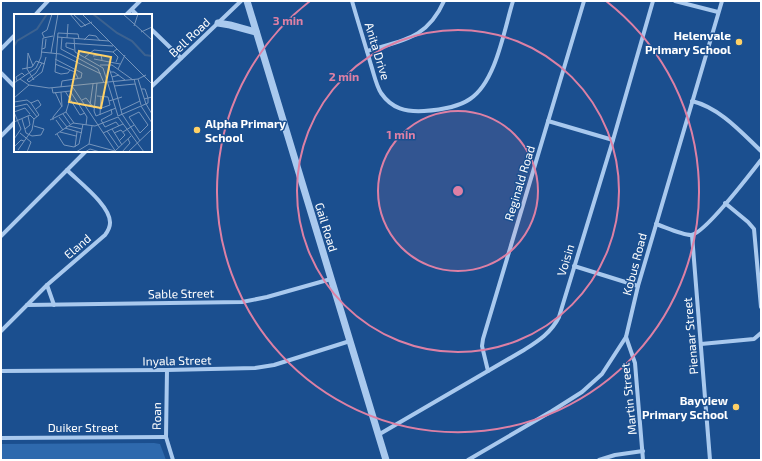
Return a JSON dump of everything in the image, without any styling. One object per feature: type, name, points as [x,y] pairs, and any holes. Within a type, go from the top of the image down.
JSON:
[{"type":"street","points":[[35,14],[48,1]]},
{"type":"street","points":[[127,14],[140,1]]},
{"type":"street","name":"Bell Road","points":[[152,86],[241,1]]},
{"type":"street","name":"Gail Road","points":[[247,1],[386,460]]},
{"type":"street","name":"Anita Drive","points":[[352,1],[381,93],[394,106],[411,112],[453,107],[470,99],[486,84],[492,72],[513,1]]},
{"type":"street","points":[[367,51],[408,39],[422,31],[431,24],[439,13],[444,1]]},
{"type":"street","name":"Reginald Road","points":[[488,371],[482,340],[584,1]]},
{"type":"street","name":"Voisin","points":[[378,435],[534,343],[549,332],[559,317],[613,140],[653,1]]},
{"type":"street","points":[[675,1],[718,12]]},
{"type":"street","name":"Kobus Road","points":[[468,460],[582,392],[602,374],[626,337],[638,286],[722,1]]},
{"type":"street","points":[[132,10],[136,14]]},
{"type":"street","points":[[218,24],[230,25],[256,32]]},
{"type":"street","points":[[152,30],[181,58]]},
{"type":"street","points":[[1,49],[14,36]]},
{"type":"street","points":[[1,73],[14,86]]},
{"type":"street","points":[[692,101],[712,108],[761,151]]},
{"type":"street","points":[[548,121],[613,140]]},
{"type":"street","points":[[1,136],[14,123]]},
{"type":"street","points":[[1,236],[85,152]]},
{"type":"street","points":[[656,224],[692,235],[699,231],[726,203],[761,160]]},
{"type":"street","name":"Eland","points":[[1,331],[47,286],[106,235],[110,224],[108,212],[102,204],[67,170]]},
{"type":"street","points":[[726,203],[754,229],[761,307]]},
{"type":"street","name":"Pienaar Street","points":[[692,235],[710,460]]},
{"type":"street","points":[[574,266],[638,286]]},
{"type":"street","name":"Sable Street","points":[[27,305],[242,302],[267,297],[331,279]]},
{"type":"street","points":[[47,286],[54,305]]},
{"type":"street","points":[[701,344],[754,339],[761,333]]},
{"type":"street","name":"Martin Street","points":[[626,337],[635,363],[643,460]]},
{"type":"street","name":"Inyala Street","points":[[1,371],[242,369],[265,367],[350,341]]},
{"type":"street","name":"Roan","points":[[167,370],[166,437],[173,460]]},
{"type":"street","name":"Duiker Street","points":[[1,438],[166,437]]},
{"type":"street","points":[[600,460],[615,455],[643,451]]},
{"type":"shaded area","points":[[1,444],[160,444],[166,460],[1,460]]},
{"type":"place","name":"Helenvale Primary School","points":[[739,42]]},
{"type":"place","name":"Alpha Primary School","points":[[197,130]]},
{"type":"place","name":"Bayview Primary School","points":[[736,407]]}]
